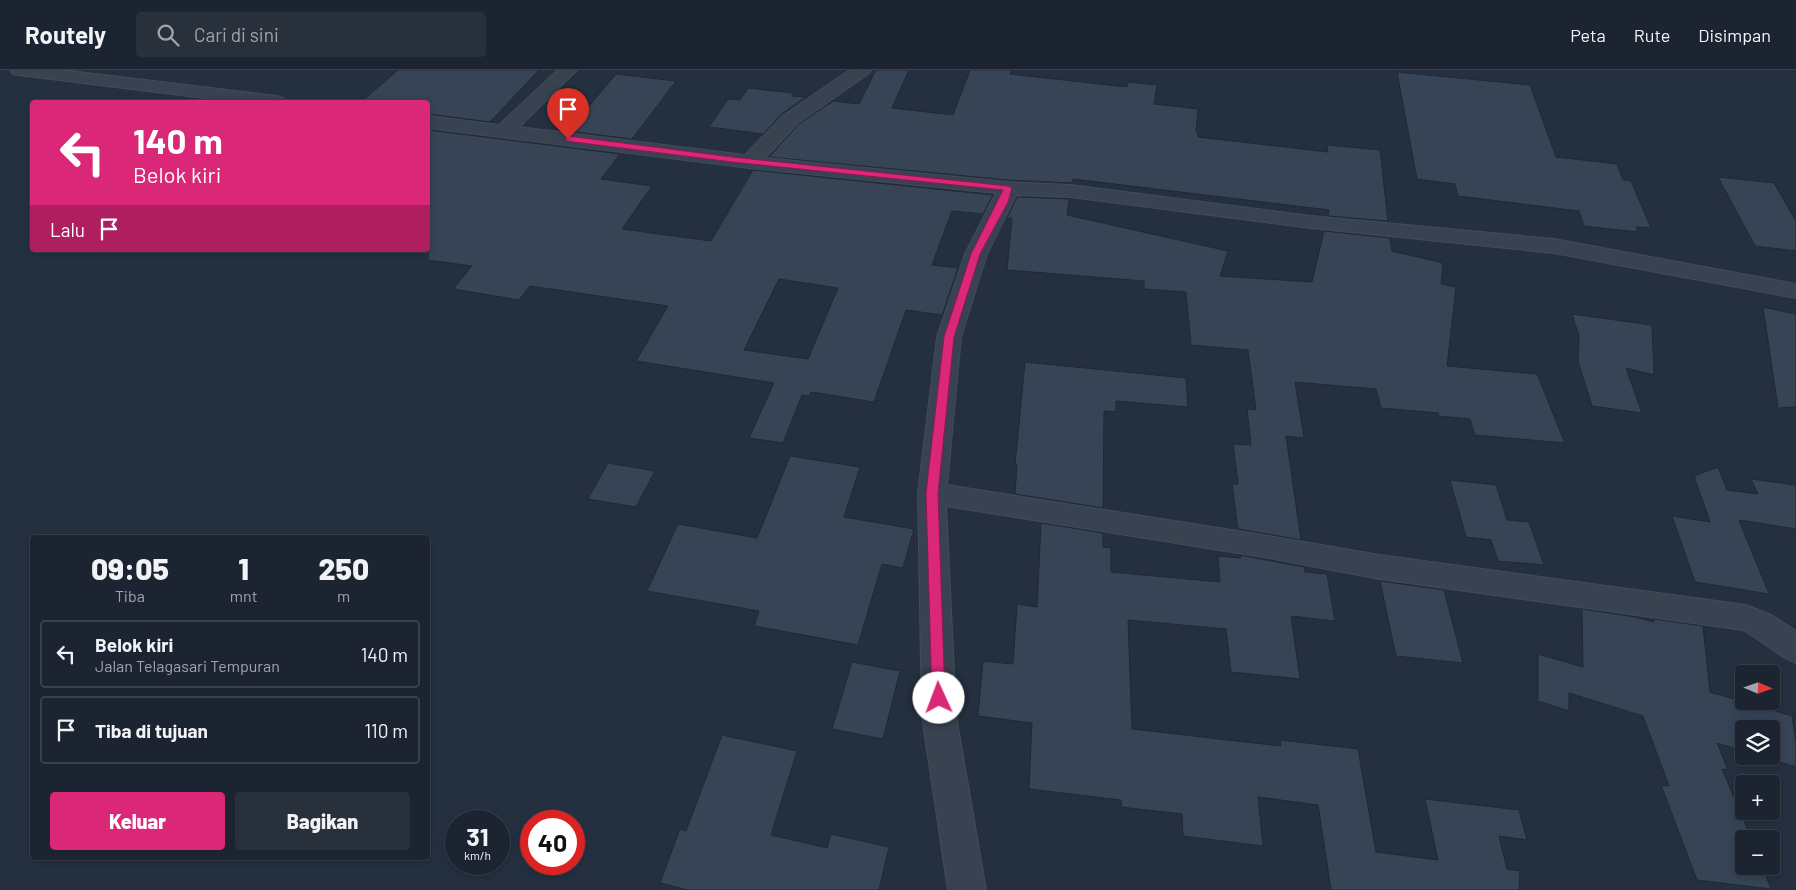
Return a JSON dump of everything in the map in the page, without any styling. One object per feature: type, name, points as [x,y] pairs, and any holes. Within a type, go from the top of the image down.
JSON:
[{"type":"street","points":[[20,70],[260,100]]},
{"type":"street","points":[[504,131],[568,70]]},
{"type":"street","points":[[750,162],[791,119],[862,70]]},
{"type":"street","points":[[430,122],[750,162],[1008,188],[1071,191],[1311,222],[1554,246],[1796,291]]},
{"type":"street","points":[[967,890],[939,716],[932,493],[949,337],[976,254],[1003,202],[1008,188]]},
{"type":"street","points":[[932,493],[1269,547],[1380,567],[1746,618],[1771,629],[1796,650]]},
{"type":"building","points":[[398,70],[539,70],[490,122],[430,114],[430,100],[363,100]]},
{"type":"building","points":[[876,70],[909,70],[892,108],[953,115],[970,70],[1012,70],[1010,74],[1127,87],[1128,82],[1157,85],[1154,104],[1198,109],[1196,132],[1198,132],[1198,137],[1328,152],[1327,145],[1380,150],[1388,221],[1328,216],[1329,210],[1073,179],[1072,183],[1008,180],[769,157],[799,124],[833,101],[859,104]]},
{"type":"building","points":[[1397,72],[1530,85],[1556,157],[1617,164],[1623,180],[1631,181],[1651,228],[1636,227],[1638,232],[1584,226],[1579,211],[1458,196],[1455,184],[1417,179]]},
{"type":"building","points":[[616,74],[676,81],[632,139],[568,131]]},
{"type":"building","points":[[748,88],[793,93],[792,96],[806,97],[783,113],[763,134],[709,127],[728,99],[740,100]]},
{"type":"building","points":[[430,130],[620,154],[601,179],[652,186],[622,229],[711,241],[753,170],[993,195],[983,214],[952,211],[932,265],[958,268],[942,315],[906,310],[874,402],[811,392],[809,396],[802,395],[783,443],[749,438],[774,383],[636,361],[668,306],[530,286],[519,300],[453,289],[472,266],[428,260],[428,252],[430,252]],"holes":[[[779,279],[838,288],[808,359],[744,350]]]},
{"type":"building","points":[[1718,177],[1774,183],[1796,221],[1796,251],[1755,246]]},
{"type":"building","points":[[1017,197],[1069,199],[1067,215],[1228,251],[1220,276],[1312,282],[1324,231],[1390,238],[1392,251],[1443,263],[1441,284],[1456,287],[1447,366],[1537,374],[1565,443],[1475,435],[1470,419],[1439,416],[1438,413],[1381,408],[1376,389],[1295,382],[1304,438],[1286,436],[1301,540],[1238,529],[1232,484],[1238,484],[1233,444],[1251,445],[1247,409],[1256,410],[1248,350],[1191,345],[1186,292],[1144,289],[1144,281],[1007,270],[1012,218],[1007,218]]},
{"type":"building","points":[[1763,307],[1796,314],[1796,407],[1778,408]]},
{"type":"building","points":[[1572,314],[1652,325],[1654,375],[1626,368],[1642,413],[1592,406],[1578,361],[1579,336]]},
{"type":"building","points":[[1025,362],[1186,378],[1188,407],[1116,401],[1116,412],[1104,411],[1103,508],[1015,494],[1017,465],[1015,465]]},
{"type":"building","points":[[790,456],[860,467],[844,517],[914,529],[903,568],[882,564],[858,645],[754,626],[759,611],[647,591],[678,524],[757,538]]},
{"type":"building","points":[[608,463],[655,471],[636,507],[588,499]]},
{"type":"building","points":[[1718,467],[1727,490],[1758,494],[1751,479],[1796,485],[1796,529],[1739,520],[1769,594],[1695,582],[1672,516],[1710,522],[1694,476]]},
{"type":"building","points":[[1450,480],[1496,485],[1507,520],[1529,522],[1544,565],[1498,561],[1491,540],[1466,537]]},
{"type":"building","points":[[1041,523],[1103,533],[1103,547],[1111,548],[1111,572],[1220,582],[1218,556],[1241,558],[1240,555],[1304,567],[1305,572],[1327,574],[1335,621],[1291,616],[1300,679],[1231,672],[1226,629],[1128,620],[1132,729],[1281,746],[1280,740],[1358,749],[1376,852],[1438,860],[1425,799],[1519,810],[1527,840],[1499,836],[1507,869],[1520,871],[1519,890],[1331,890],[1318,805],[1258,797],[1263,846],[1183,836],[1182,814],[1121,807],[1121,800],[1029,789],[1032,723],[978,716],[983,661],[1013,664],[1017,604],[1037,607]]},
{"type":"building","points":[[1380,581],[1444,590],[1463,663],[1396,656]]},
{"type":"building","points":[[1582,609],[1635,617],[1654,622],[1654,619],[1703,626],[1710,692],[1735,699],[1735,710],[1772,710],[1792,716],[1796,741],[1796,767],[1780,762],[1780,720],[1735,720],[1735,748],[1717,743],[1728,770],[1722,769],[1735,800],[1735,820],[1744,820],[1748,830],[1735,830],[1735,875],[1766,875],[1771,889],[1697,880],[1661,785],[1669,786],[1643,716],[1569,693],[1569,711],[1538,701],[1538,654],[1583,667]]},
{"type":"building","points":[[852,662],[900,671],[883,739],[832,729]]},
{"type":"building","points":[[722,735],[797,751],[771,835],[827,848],[831,834],[889,847],[879,890],[688,890],[660,883],[680,829],[686,831]]},
{"type":"route","points":[[568,139],[732,160],[1008,188],[1003,202],[976,254],[949,337],[932,493],[939,698]]}]
